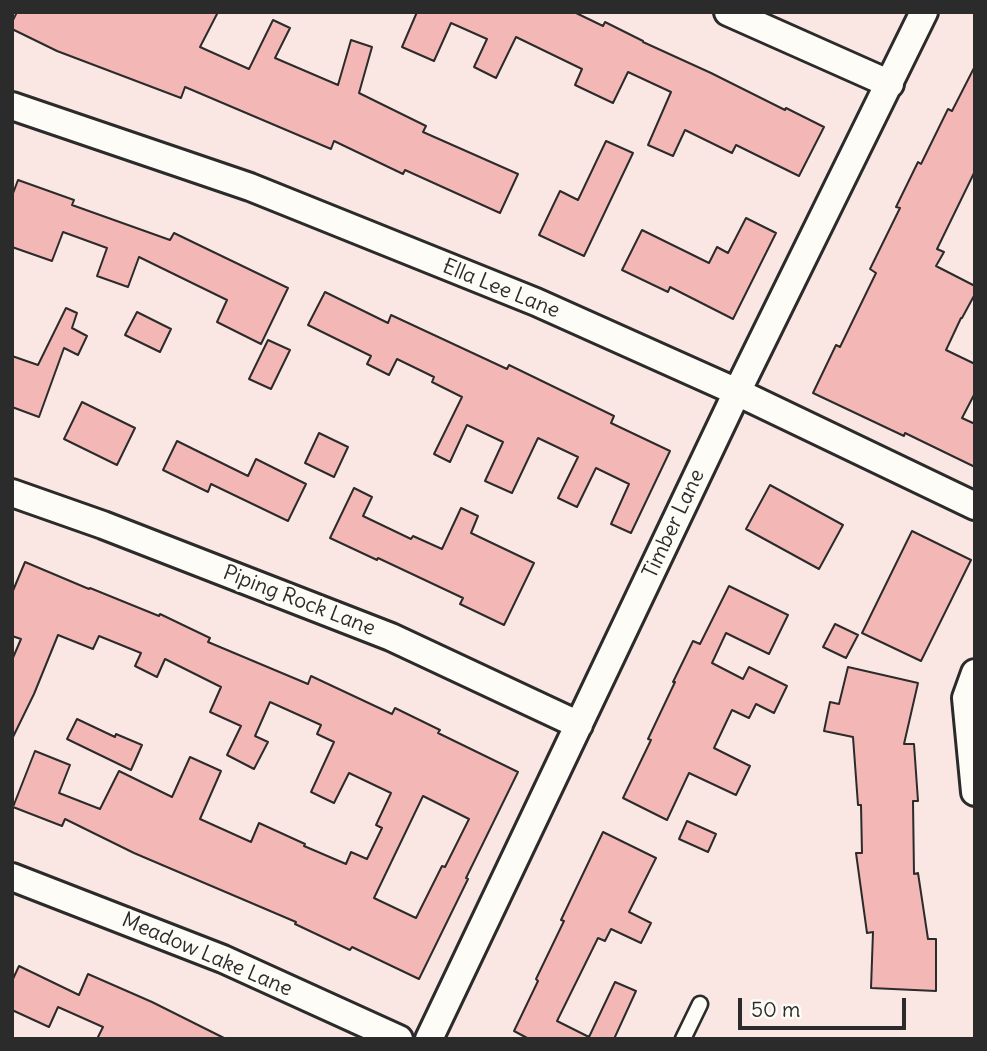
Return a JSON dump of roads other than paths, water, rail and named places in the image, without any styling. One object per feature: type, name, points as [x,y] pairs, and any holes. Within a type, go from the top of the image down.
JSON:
[{"type":"street","points":[[728,12],[890,84]]},
{"type":"street","name":"Timber Lane","points":[[429,1039],[737,392],[925,12]]},
{"type":"street","name":"Ella Lee Lane","points":[[12,106],[250,187],[536,302],[737,392],[975,506]]},
{"type":"street","name":"Piping Rock Lane","points":[[12,493],[103,525],[391,637],[579,725]]},
{"type":"street","points":[[975,673],[967,698],[975,792]]},
{"type":"street","name":"Meadow Lake Lane","points":[[12,877],[223,959],[399,1039]]},
{"type":"lane","points":[[683,1039],[700,1004]]}]
